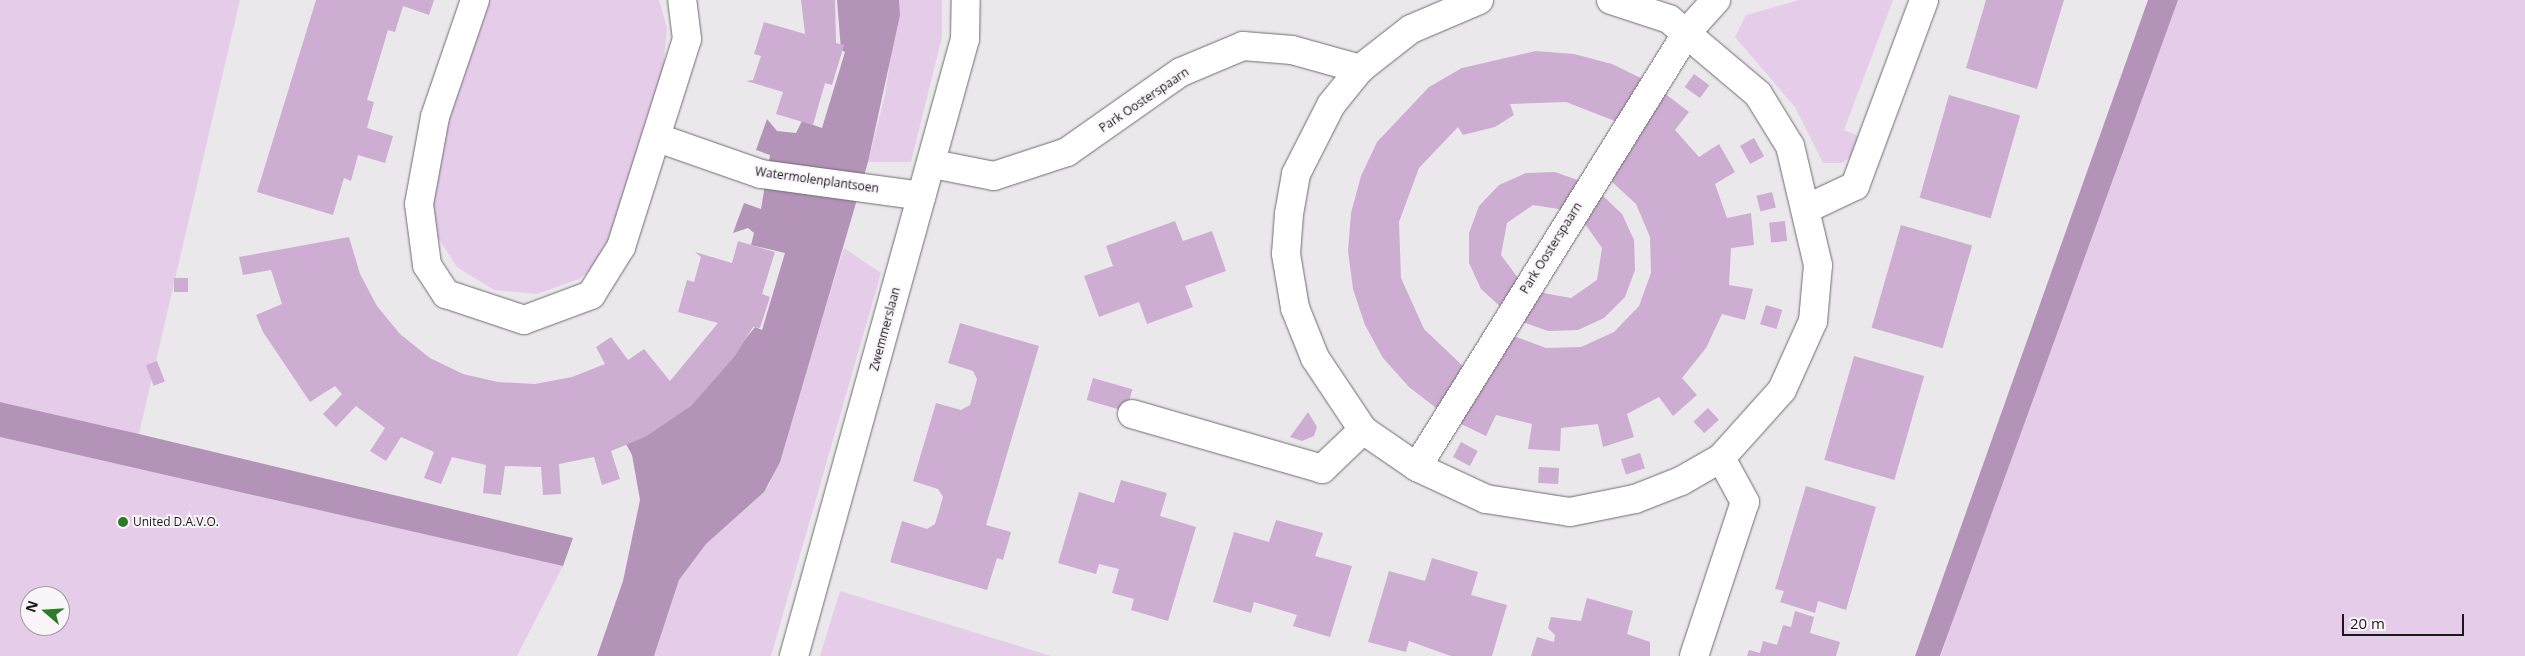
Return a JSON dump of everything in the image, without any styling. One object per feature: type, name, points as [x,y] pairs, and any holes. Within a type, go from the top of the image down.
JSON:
[{"type":"street","points":[[475,0],[435,117],[419,204],[427,265],[446,294],[524,320],[591,295],[621,247],[658,138],[687,39],[682,0]]},
{"type":"street","name":"Zwemmerslaan","points":[[794,656],[921,196],[933,164],[965,39],[966,0]]},
{"type":"street","points":[[1479,0],[1411,29],[1360,69],[1331,105],[1296,174],[1286,254],[1295,308],[1315,358],[1363,430],[1417,467],[1486,500],[1570,512],[1636,499],[1682,481],[1721,458],[1782,390],[1813,321],[1818,265],[1808,208],[1790,146],[1758,94],[1688,32],[1669,19],[1611,0]]},
{"type":"street","name":"Park Oosterspaarn","points":[[1417,467],[1688,32],[1710,2],[1716,0]]},
{"type":"street","points":[[1808,208],[1855,186],[1924,0]]},
{"type":"street","name":"Park Oosterspaarn","points":[[933,164],[994,176],[1067,152],[1181,72],[1243,46],[1292,50],[1360,69]]},
{"type":"street","name":"Watermolenplantsoen","points":[[658,138],[738,167],[921,196]]},
{"type":"street","points":[[1132,414],[1322,469],[1363,430]]},
{"type":"street","points":[[1694,656],[1745,502],[1721,458]]},
{"type":"shaded area","points":[[0,0],[240,0],[139,434],[0,402]]},
{"type":"shaded area","points":[[481,0],[659,0],[667,28],[663,71],[619,228],[596,266],[579,279],[537,294],[494,290],[457,267],[433,230],[428,209],[452,93]]},
{"type":"shaded area","points":[[837,0],[899,0],[900,15],[868,162],[780,462],[764,492],[706,544],[679,580],[654,656],[597,656],[623,581],[640,500],[632,455],[626,444],[733,355],[755,327],[762,330],[785,253],[751,245],[754,233],[748,228],[733,233],[744,203],[761,209],[770,155],[756,150],[767,119],[777,131],[796,133],[802,121],[822,128],[845,52],[841,50]]},
{"type":"shaded area","points":[[899,0],[942,0],[942,37],[911,162],[868,162],[885,95]]},
{"type":"shaded area","points":[[1799,0],[1893,0],[1844,130],[1861,137],[1854,154],[1842,163],[1823,163],[1795,107],[1735,37],[1746,15]]},
{"type":"shaded area","points":[[2148,0],[2178,0],[1940,656],[1915,656]]},
{"type":"shaded area","points":[[2165,0],[2525,0],[2525,656],[1941,656]]},
{"type":"shaded area","points":[[844,248],[881,273],[771,656],[654,656],[679,580],[706,544],[769,485]]},
{"type":"shaded area","points":[[0,402],[573,538],[563,566],[0,437]]},
{"type":"shaded area","name":"United D.A.V.O.","points":[[0,437],[563,566],[517,656],[0,656]]},
{"type":"shaded area","points":[[840,591],[1051,656],[820,656]]},
{"type":"building","points":[[316,0],[434,0],[429,15],[403,6],[395,32],[388,30],[367,100],[374,102],[367,128],[393,136],[385,163],[358,155],[351,181],[344,178],[333,215],[257,192]]},
{"type":"building","points":[[801,0],[835,0],[836,43],[844,45],[832,85],[825,83],[813,125],[776,114],[783,92],[746,81],[753,80],[761,56],[754,54],[764,22],[805,34]]},
{"type":"building","points":[[1986,0],[2064,0],[2037,89],[1966,68]]},
{"type":"building","points":[[1536,51],[1574,54],[1612,64],[1647,81],[1620,123],[1566,102],[1510,104],[1514,115],[1495,127],[1463,135],[1458,127],[1419,168],[1399,222],[1401,278],[1424,329],[1466,369],[1440,411],[1409,387],[1383,358],[1365,325],[1353,289],[1348,251],[1351,213],[1361,176],[1377,142],[1429,87],[1462,68]]},
{"type":"building","points":[[1694,74],[1709,85],[1700,98],[1685,87]]},
{"type":"building","points":[[1663,92],[1689,112],[1675,130],[1699,157],[1719,144],[1735,172],[1715,184],[1727,218],[1751,213],[1754,245],[1731,248],[1729,285],[1753,289],[1745,320],[1722,314],[1706,348],[1682,378],[1697,395],[1673,416],[1659,397],[1627,414],[1634,437],[1603,447],[1598,424],[1561,428],[1560,451],[1528,449],[1532,424],[1496,415],[1486,436],[1457,422],[1511,335],[1546,348],[1581,347],[1614,332],[1639,306],[1651,273],[1650,237],[1636,204],[1609,179]]},
{"type":"building","points":[[1949,95],[2020,115],[1991,218],[1920,198]]},
{"type":"building","points":[[1754,138],[1764,156],[1750,164],[1740,146]]},
{"type":"building","points":[[1555,172],[1583,182],[1565,210],[1533,205],[1507,223],[1501,255],[1521,282],[1504,310],[1481,289],[1469,263],[1469,233],[1479,206],[1499,185],[1526,173]]},
{"type":"building","points":[[1772,192],[1776,208],[1760,211],[1756,196]]},
{"type":"building","points":[[1600,193],[1622,214],[1634,240],[1635,270],[1625,297],[1604,318],[1578,330],[1548,331],[1520,321],[1538,292],[1571,298],[1597,280],[1602,248],[1583,221]]},
{"type":"building","points":[[1175,221],[1183,241],[1212,231],[1226,271],[1185,286],[1193,307],[1147,324],[1139,302],[1099,317],[1084,276],[1113,266],[1106,246]]},
{"type":"building","points":[[1785,221],[1787,241],[1771,243],[1769,223]]},
{"type":"building","points":[[1901,225],[1972,245],[1943,348],[1872,328]]},
{"type":"building","points":[[349,237],[360,274],[377,306],[400,334],[430,358],[463,374],[498,382],[535,384],[572,377],[605,364],[596,347],[611,337],[628,360],[644,349],[670,381],[718,323],[678,312],[687,280],[694,282],[701,257],[695,252],[732,263],[738,241],[775,252],[762,294],[770,297],[760,328],[753,327],[735,356],[691,406],[645,437],[611,451],[620,479],[602,485],[594,457],[559,464],[561,494],[543,495],[541,467],[505,466],[501,495],[483,493],[486,465],[452,457],[441,484],[424,478],[434,452],[401,437],[386,461],[370,451],[385,428],[356,406],[336,427],[323,414],[342,394],[335,386],[310,402],[263,332],[256,315],[282,304],[271,270],[243,275],[239,257]]},
{"type":"building","points":[[174,278],[188,278],[188,292],[174,292]]},
{"type":"building","points":[[1766,305],[1782,310],[1776,329],[1760,324]]},
{"type":"building","points":[[960,323],[1039,346],[986,525],[1011,532],[1003,560],[997,558],[987,590],[890,562],[902,521],[927,529],[935,524],[943,497],[938,489],[913,481],[936,403],[961,410],[970,405],[977,379],[973,371],[948,363]]},
{"type":"building","points":[[1854,356],[1924,376],[1894,480],[1824,460]]},
{"type":"building","points":[[157,361],[165,382],[154,386],[146,365]]},
{"type":"building","points":[[1093,378],[1132,389],[1126,411],[1087,400]]},
{"type":"building","points":[[1708,408],[1719,420],[1704,433],[1693,422]]},
{"type":"building","points":[[1308,412],[1317,427],[1314,436],[1302,441],[1290,437]]},
{"type":"building","points":[[1461,442],[1478,451],[1470,466],[1453,457]]},
{"type":"building","points":[[1640,453],[1645,468],[1626,474],[1621,459]]},
{"type":"building","points":[[1539,467],[1559,468],[1558,484],[1538,483]]},
{"type":"building","points":[[1121,480],[1167,493],[1160,516],[1196,527],[1168,621],[1131,610],[1134,599],[1112,593],[1119,569],[1099,564],[1096,574],[1058,563],[1079,492],[1114,503]]},
{"type":"building","points":[[1806,486],[1876,507],[1846,610],[1818,601],[1815,613],[1780,602],[1784,591],[1775,589]]},
{"type":"building","points":[[1276,520],[1323,533],[1315,556],[1352,566],[1330,637],[1293,626],[1297,615],[1254,602],[1251,613],[1213,602],[1234,532],[1269,542]]},
{"type":"building","points":[[1432,558],[1478,572],[1471,595],[1507,605],[1492,656],[1451,656],[1409,641],[1406,652],[1368,642],[1389,571],[1425,581]]},
{"type":"building","points":[[1587,598],[1633,611],[1627,634],[1650,642],[1650,656],[1531,656],[1537,637],[1554,642],[1555,635],[1548,628],[1551,617],[1581,621]]},
{"type":"building","points":[[1795,611],[1814,617],[1810,633],[1840,642],[1836,656],[1747,656],[1749,650],[1760,653],[1763,641],[1777,645],[1783,625],[1791,627]]},
{"type":"place","name":"United D.A.V.O.","points":[[123,522]]}]
